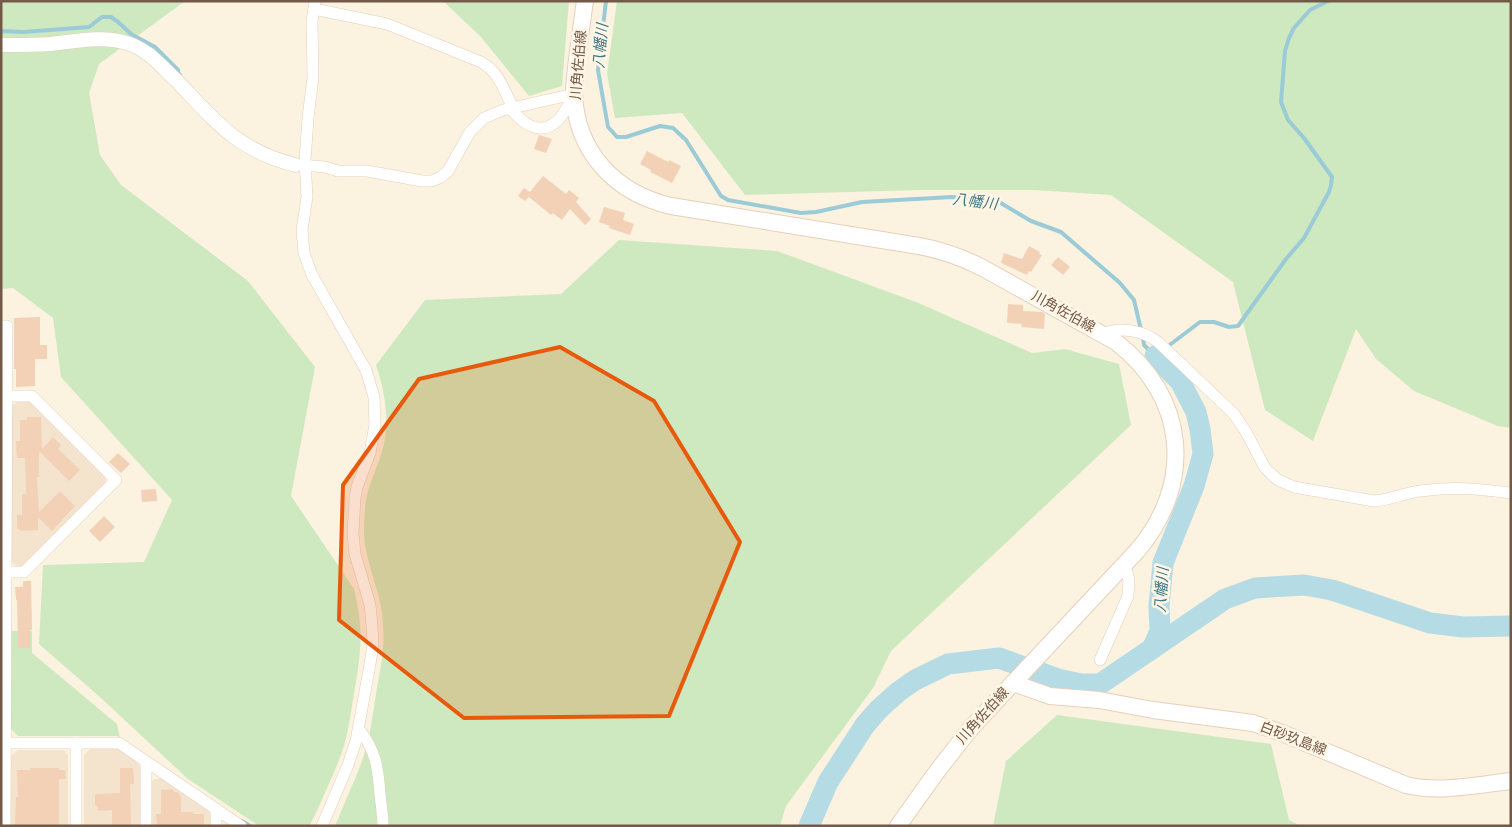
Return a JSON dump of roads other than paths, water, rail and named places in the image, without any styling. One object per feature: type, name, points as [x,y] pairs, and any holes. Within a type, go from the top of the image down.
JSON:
[{"type":"main road","name":"川角佐伯線","points":[[585,1],[575,77],[574,94],[577,117],[581,131],[601,166],[632,192],[671,206],[919,246],[940,250],[961,258],[981,267],[1103,334],[1128,351],[1148,373],[1169,412],[1175,442],[1175,472],[1165,508],[1156,528],[1125,564],[971,728],[898,826]]},
{"type":"main road","name":"白砂玖島線","points":[[1014,682],[1050,696],[1100,700],[1153,710],[1253,724],[1282,733],[1417,788],[1441,788],[1511,781]]},
{"type":"street","points":[[322,826],[348,765],[359,729],[370,664],[372,625],[370,606],[355,554],[353,534],[357,487],[370,453],[375,425],[375,411],[374,397],[366,370],[312,275],[304,253],[302,230],[307,188],[300,165],[313,77],[312,33],[315,5],[387,24],[489,67],[495,73],[518,118],[529,126],[538,128],[548,127],[556,122],[574,94]]},
{"type":"street","points":[[1,44],[32,45],[103,39],[130,44],[140,48],[158,62],[216,122],[241,143],[270,158],[338,171],[367,171],[422,181],[432,181],[448,171],[454,163],[464,141],[476,125],[493,114],[574,94]]},
{"type":"street","points":[[1,326],[7,326],[4,396],[6,572],[3,743],[5,826]]},
{"type":"street","points":[[1103,334],[1119,330],[1154,339],[1234,414],[1265,468],[1271,475],[1286,484],[1374,501],[1385,500],[1417,491],[1442,488],[1475,488],[1511,493]]},
{"type":"street","points":[[4,396],[32,396],[116,480],[24,572],[6,572]]},
{"type":"street","points":[[1100,660],[1128,596],[1129,580],[1125,564]]},
{"type":"street","points":[[359,729],[367,739],[379,771],[383,826]]},
{"type":"street","points":[[3,743],[119,743],[241,826]]},
{"type":"street","points":[[76,743],[76,826]]},
{"type":"street","points":[[146,762],[146,826]]},
{"type":"street","points":[[216,809],[216,826]]},
{"type":"waterway","name":"八幡川","points":[[606,1],[598,70],[608,127],[617,137],[626,137],[660,126],[673,128],[686,140],[721,196],[728,200],[801,213],[816,212],[862,202],[952,197],[999,202],[1031,221],[1061,232],[1120,283],[1134,300],[1141,330]]},
{"type":"waterway","points":[[1143,337],[1144,345],[1155,356],[1200,322],[1214,322],[1229,327],[1238,326],[1286,259],[1304,238],[1329,192],[1332,177],[1304,138],[1288,120],[1281,102],[1285,51],[1294,28],[1310,10],[1328,1]]},
{"type":"waterway","points":[[1,31],[24,32],[89,27],[102,17],[111,17],[131,34],[155,47],[178,70],[180,75]]},
{"type":"waterway","name":"八幡川","points":[[1152,649],[1160,631],[1159,606],[1163,563],[1194,486],[1203,454],[1196,412],[1180,381],[1155,356]]},
{"type":"waterway","name":"八幡川","points":[[809,826],[828,782],[865,725],[898,692],[915,680],[948,664],[999,658],[1058,679],[1081,684],[1100,684],[1225,599],[1255,588],[1304,585],[1332,590],[1430,623],[1463,627],[1511,626]]},
{"type":"waterway","points":[[242,821],[250,826]]}]
